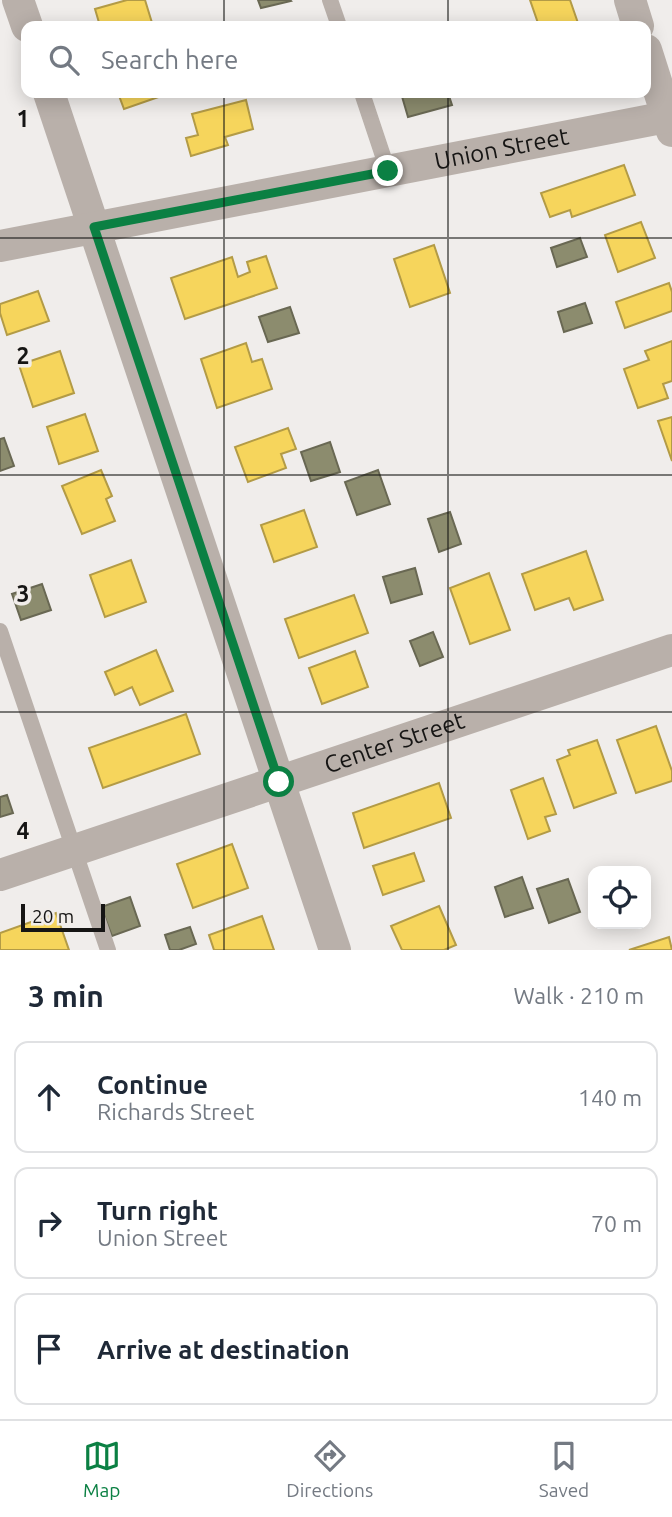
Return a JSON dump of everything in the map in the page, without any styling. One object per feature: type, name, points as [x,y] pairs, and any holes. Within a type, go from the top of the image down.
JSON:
[{"type":"street","points":[[18,0],[25,21]]},
{"type":"street","points":[[630,0],[636,21]]},
{"type":"street","points":[[651,65],[670,121]]},
{"type":"street","points":[[51,98],[335,950]]},
{"type":"street","name":"Union Street","points":[[0,246],[388,171],[670,121]]},
{"type":"street","name":"Center Street","points":[[0,875],[672,650]]},
{"type":"lane","points":[[330,0],[337,21]]},
{"type":"lane","points":[[364,98],[388,171]]},
{"type":"lane","points":[[0,631],[108,950]]},
{"type":"building: Homes","points":[[127,0],[145,0],[151,21],[99,21],[95,9]]},
{"type":"building: Homes","points":[[530,0],[570,0],[577,21],[537,21]]},
{"type":"building: Homes","points":[[120,98],[156,98],[124,109]]},
{"type":"building: Homes","points":[[246,100],[253,129],[225,137],[228,145],[191,156],[186,138],[198,135],[192,114]]},
{"type":"building: Homes","points":[[624,165],[635,195],[572,217],[570,210],[550,217],[541,193]]},
{"type":"building: Homes","points":[[641,222],[655,258],[618,272],[605,235]]},
{"type":"building: Homes","points":[[434,245],[450,293],[410,307],[394,259]]},
{"type":"building: Homes","points":[[266,256],[277,288],[185,319],[171,278],[232,257],[238,277],[250,272],[247,262]]},
{"type":"building: Homes","points":[[669,283],[672,311],[625,328],[616,302]]},
{"type":"building: Homes","points":[[38,291],[49,321],[7,335],[0,304]]},
{"type":"building: Homes","points":[[672,341],[672,381],[663,384],[668,398],[638,408],[624,369],[649,360],[645,351]]},
{"type":"building: Homes","points":[[246,343],[252,362],[262,359],[272,389],[217,408],[201,359]]},
{"type":"building: Homes","points":[[60,351],[74,393],[33,407],[19,365]]},
{"type":"building: Homes","points":[[85,414],[98,451],[59,464],[47,427]]},
{"type":"building: Homes","points":[[672,417],[672,461],[658,421]]},
{"type":"building: Homes","points":[[288,428],[296,449],[281,454],[286,468],[248,482],[235,447]]},
{"type":"building: Homes","points":[[101,470],[112,496],[106,499],[115,521],[82,534],[62,486]]},
{"type":"building: Homes","points":[[304,510],[317,547],[274,562],[261,525]]},
{"type":"building: Homes","points":[[586,551],[603,600],[574,610],[569,598],[535,610],[522,574]]},
{"type":"building: Homes","points":[[131,560],[146,602],[105,617],[90,575]]},
{"type":"building: Homes","points":[[489,573],[510,630],[470,644],[450,588]]},
{"type":"building: Homes","points":[[354,595],[368,633],[299,658],[285,619]]},
{"type":"building: Homes","points":[[156,650],[173,691],[140,705],[132,687],[115,695],[105,672]]},
{"type":"building: Homes","points":[[355,651],[368,687],[322,704],[309,668]]},
{"type":"building: Homes","points":[[186,714],[200,754],[103,788],[89,748]]},
{"type":"building: Homes","points":[[656,726],[672,771],[672,781],[636,793],[617,740]]},
{"type":"building: Homes","points":[[597,740],[616,793],[574,808],[557,760],[570,755],[568,750]]},
{"type":"building: Homes","points":[[543,778],[556,814],[545,817],[550,831],[528,839],[511,790]]},
{"type":"building: Homes","points":[[439,783],[451,818],[364,848],[353,813]]},
{"type":"building: Homes","points":[[232,844],[248,888],[193,908],[177,864]]},
{"type":"building: Homes","points":[[414,853],[424,881],[383,895],[373,866]]},
{"type":"building: Homes","points":[[439,906],[456,945],[444,950],[402,950],[391,926]]},
{"type":"building: Homes","points":[[56,913],[69,950],[0,950],[0,933]]},
{"type":"building: Homes","points":[[262,916],[274,950],[214,950],[209,935]]},
{"type":"building: Homes","points":[[669,937],[672,950],[629,950]]},
{"type":"building: Industry","points":[[258,0],[290,0],[291,1],[261,8]]},
{"type":"building: Industry","points":[[402,98],[450,98],[452,105],[408,117]]},
{"type":"building: Industry","points":[[580,238],[587,257],[557,267],[551,248]]},
{"type":"building: Industry","points":[[585,303],[592,323],[564,332],[558,312]]},
{"type":"building: Industry","points":[[290,307],[299,333],[268,342],[259,317]]},
{"type":"building: Industry","points":[[4,438],[14,466],[0,471],[0,439]]},
{"type":"building: Industry","points":[[330,442],[340,472],[311,481],[301,452]]},
{"type":"building: Industry","points":[[378,470],[390,504],[357,515],[345,482]]},
{"type":"building: Industry","points":[[450,512],[461,544],[439,552],[428,519]]},
{"type":"building: Industry","points":[[415,568],[422,594],[391,603],[383,577]]},
{"type":"building: Industry","points":[[42,584],[51,610],[21,620],[12,594]]},
{"type":"building: Industry","points":[[433,632],[443,657],[420,666],[410,641]]},
{"type":"building: Industry","points":[[7,795],[13,813],[0,817],[0,797]]},
{"type":"building: Industry","points":[[522,877],[533,908],[505,917],[495,887]]},
{"type":"building: Industry","points":[[568,879],[580,912],[549,923],[537,889]]},
{"type":"building: Industry","points":[[130,897],[140,926],[112,936],[101,907]]},
{"type":"building: Industry","points":[[190,927],[196,944],[170,950],[165,935]]},
{"type":"route","points":[[279,782],[94,227],[388,171]]}]
